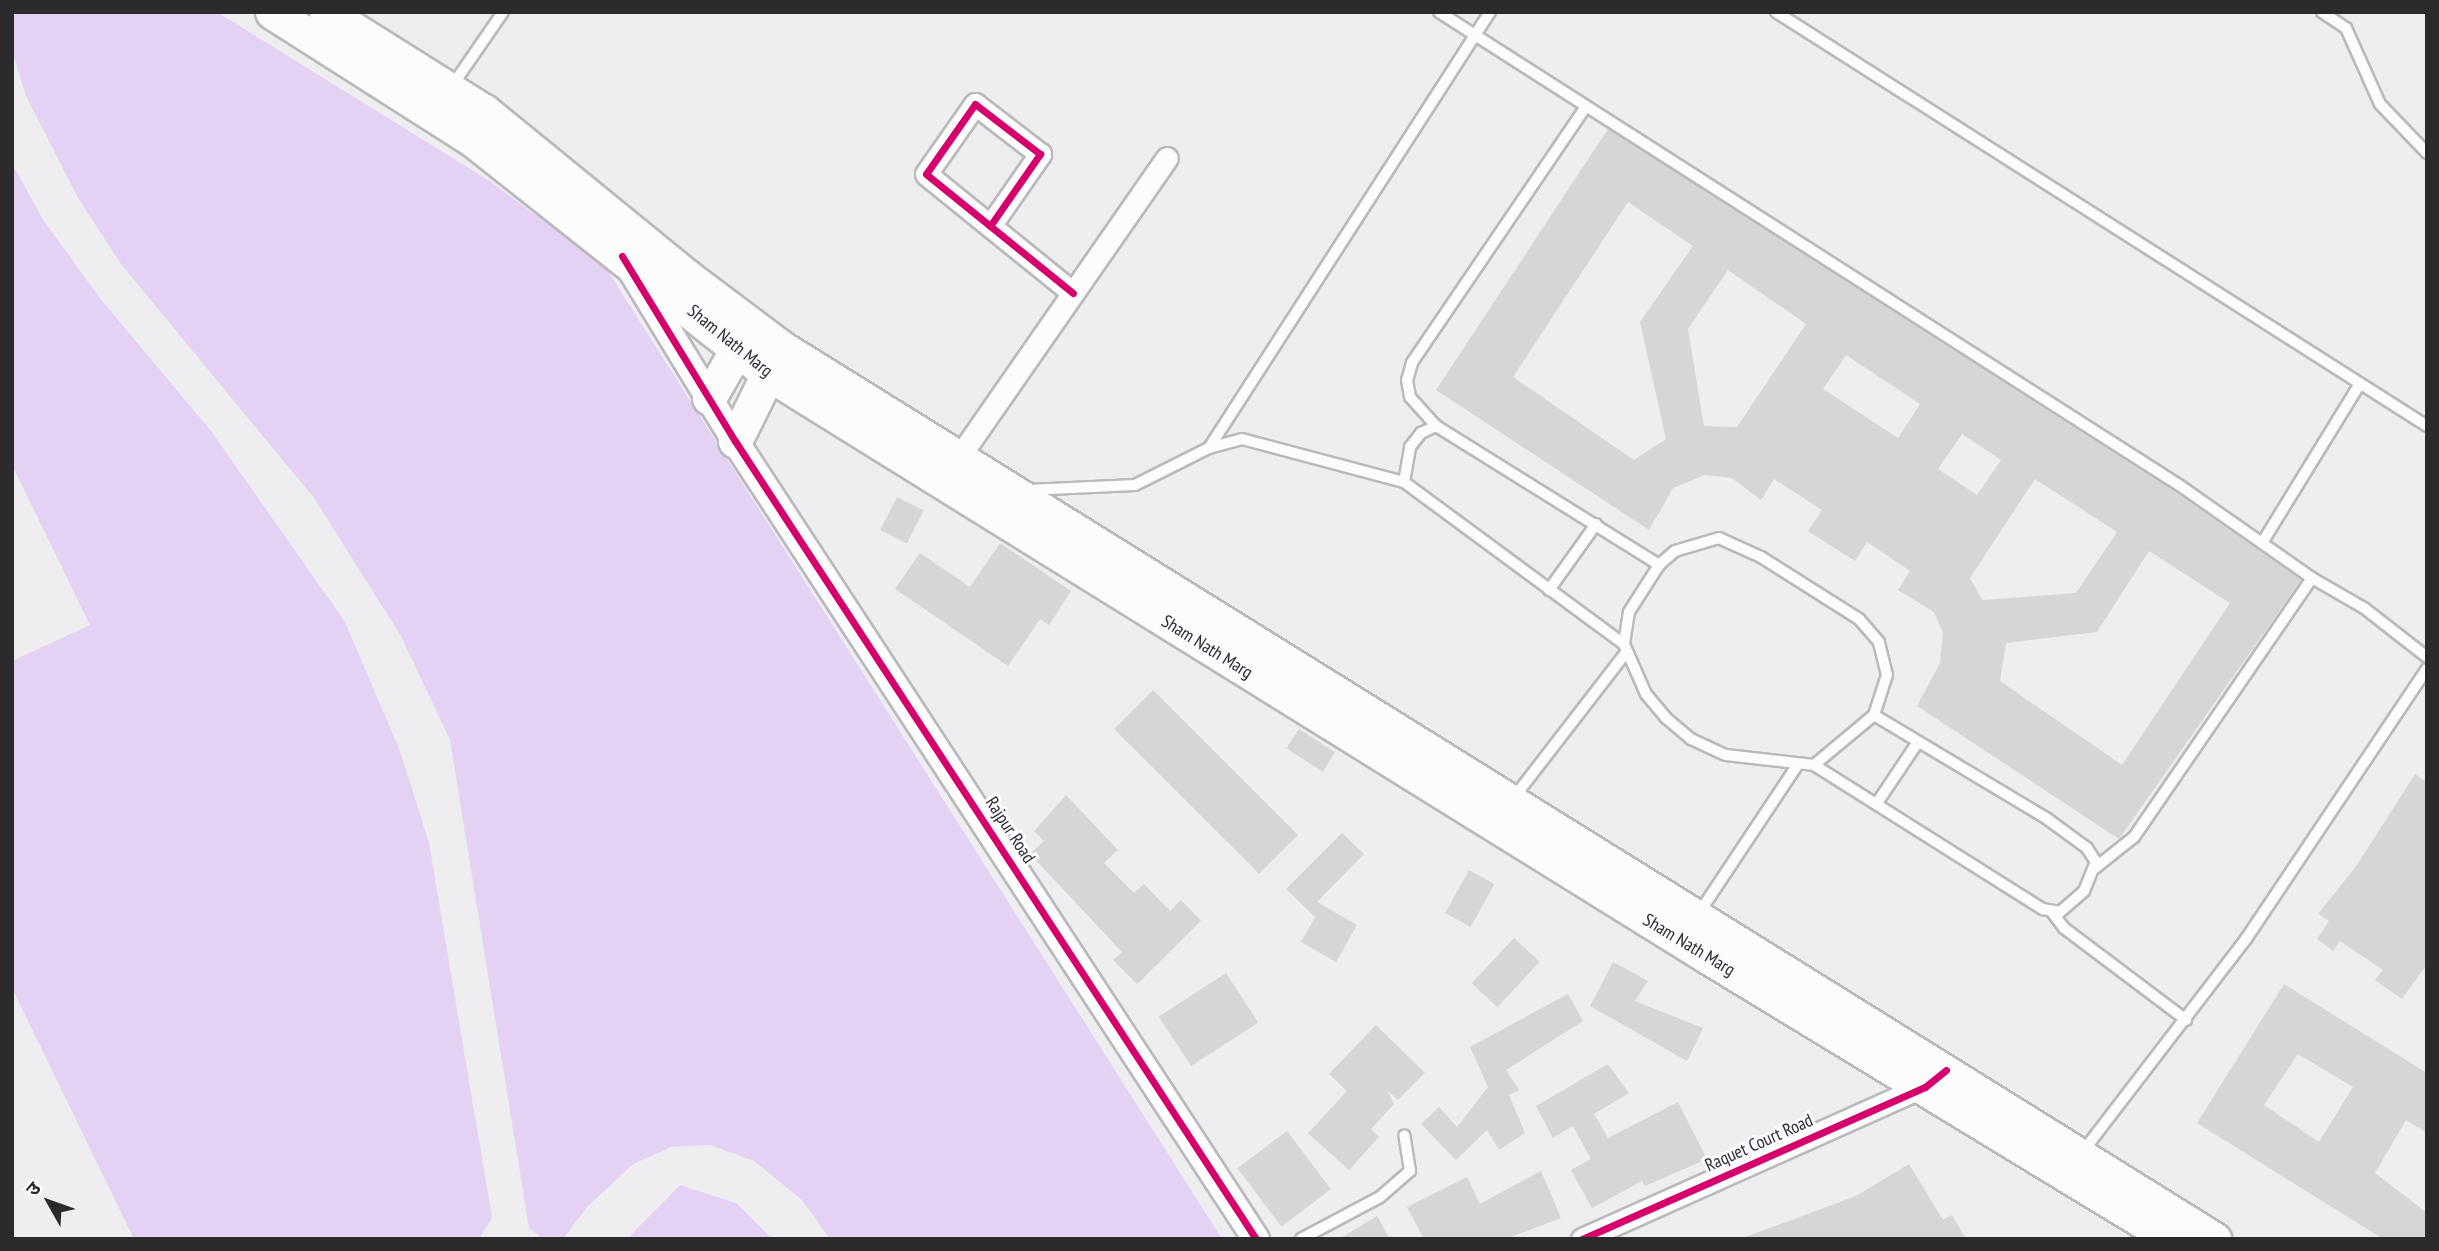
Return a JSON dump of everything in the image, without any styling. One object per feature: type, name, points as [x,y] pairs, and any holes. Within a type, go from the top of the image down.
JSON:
[{"type":"main road","name":"Sham Nath Marg","points":[[272,12],[473,140],[622,256],[744,336]]},
{"type":"main road","name":"Sham Nath Marg","points":[[326,12],[451,88],[774,360],[1688,930],[2075,1164],[2214,1239]]},
{"type":"main road","points":[[709,398],[744,336]]},
{"type":"main road","name":"Sham Nath Marg","points":[[774,360],[959,457],[1005,503],[1328,722],[1503,814],[1647,920],[1688,930]]},
{"type":"main road","points":[[735,441],[774,360]]},
{"type":"main road","name":"Sham Nath Marg","points":[[2075,1164],[2172,1239]]},
{"type":"street","points":[[990,226],[1040,154],[975,103],[926,174],[990,226],[1073,293]]},
{"type":"street","points":[[959,457],[1167,158]]},
{"type":"street","name":"Rajpur Road","points":[[622,256],[735,441],[1256,1239]]},
{"type":"street","name":"Raquet Court Road","points":[[1582,1239],[1935,1079]]},
{"type":"lane","points":[[451,88],[503,12]]},
{"type":"lane","points":[[1439,12],[2179,485],[2312,578],[2364,608],[2427,657]]},
{"type":"lane","points":[[1209,448],[1490,12]]},
{"type":"lane","points":[[1776,12],[2427,426]]},
{"type":"lane","points":[[2322,12],[2346,28],[2380,104],[2427,153]]},
{"type":"lane","points":[[1586,108],[1412,363],[1407,380],[1410,397],[1436,426],[1660,565]]},
{"type":"lane","points":[[2262,543],[2360,384]]},
{"type":"lane","points":[[1404,482],[1410,447],[1421,433],[1436,426]]},
{"type":"lane","points":[[1005,503],[1135,485],[1209,448],[1242,439],[1404,482],[1624,649],[1646,694],[1666,718],[1691,739],[1726,755],[1814,765],[2052,912],[2064,928],[2186,1020]]},
{"type":"lane","points":[[1549,590],[1596,524]]},
{"type":"lane","points":[[1503,814],[1624,649],[1629,612],[1660,565],[1675,551],[1719,538],[1761,557],[1859,619],[1879,642],[1885,657],[1882,700],[1874,715],[1814,765]]},
{"type":"lane","points":[[2052,912],[2060,912],[2084,891],[2095,869],[2134,837],[2312,578]]},
{"type":"lane","points":[[2075,1164],[2186,1020],[2311,846],[2427,669]]},
{"type":"lane","points":[[1874,715],[2046,818],[2087,848],[2094,856],[2095,869]]},
{"type":"lane","points":[[1328,722],[1356,752],[1457,818]]},
{"type":"lane","points":[[1877,803],[1918,742]]},
{"type":"lane","points":[[1688,930],[1798,764]]},
{"type":"lane","points":[[1610,914],[1647,920]]},
{"type":"lane","points":[[1301,1239],[1380,1197],[1410,1171],[1404,1135]]},
{"type":"shaded area","points":[[12,12],[217,12],[488,180],[604,265],[1222,1239],[830,1239],[802,1200],[754,1161],[710,1145],[671,1147],[633,1164],[588,1206],[563,1239],[543,1239],[529,1228],[450,740],[401,636],[314,498],[121,264],[78,198],[26,96],[12,51]]},
{"type":"shaded area","points":[[12,163],[42,218],[99,297],[211,431],[345,622],[400,751],[429,843],[492,1218],[479,1239],[134,1239],[12,988],[12,661],[90,625],[12,465]]},
{"type":"shaded area","points":[[680,1185],[736,1203],[772,1239],[627,1239]]},
{"type":"building","points":[[1608,129],[2175,492],[2301,580],[2119,839],[1917,706],[1940,663],[1943,633],[1934,612],[1898,590],[1910,571],[1867,542],[1855,561],[1808,531],[1822,510],[1774,479],[1761,500],[1732,478],[1705,475],[1673,488],[1649,530],[1436,390]],"holes":[[[1628,202],[1693,246],[1640,322],[1666,439],[1634,460],[1513,377]],[[1728,270],[1806,324],[1737,427],[1704,426],[1688,329]],[[1846,355],[1920,404],[1898,438],[1823,389]],[[1962,434],[2001,460],[1977,495],[1938,469]],[[2035,479],[2117,532],[2076,593],[1982,600],[1970,578]],[[2149,551],[2230,603],[2122,765],[2000,681],[2006,643],[2097,632]]]},
{"type":"building","points":[[897,497],[924,511],[907,544],[880,530]]},
{"type":"building","points":[[1000,543],[1071,591],[1049,625],[1040,619],[1008,666],[895,589],[920,553],[970,587]]},
{"type":"building","points":[[1153,690],[1298,835],[1259,874],[1114,729]]},
{"type":"building","points":[[1299,729],[1335,752],[1323,772],[1286,748]]},
{"type":"building","points":[[2415,774],[2427,782],[2427,964],[2402,999],[2375,980],[2383,970],[2340,941],[2333,951],[2317,939],[2329,921],[2318,914],[2357,865]]},
{"type":"building","points":[[1066,795],[1118,850],[1104,863],[1134,893],[1144,884],[1170,911],[1181,900],[1201,921],[1137,984],[1113,960],[1122,952],[1030,854],[1044,841],[1034,831]]},
{"type":"building","points":[[1342,833],[1364,854],[1317,902],[1357,925],[1336,962],[1301,942],[1315,917],[1286,889]]},
{"type":"building","points":[[1469,870],[1494,884],[1471,927],[1445,913]]},
{"type":"building","points":[[1514,938],[1540,962],[1497,1007],[1472,983]]},
{"type":"building","points":[[1613,962],[1648,981],[1635,1001],[1703,1028],[1687,1061],[1590,1006]]},
{"type":"building","points":[[1226,973],[1258,1022],[1191,1066],[1159,1017]]},
{"type":"building","points":[[2284,984],[2427,1073],[2427,1133],[2406,1120],[2375,1173],[2427,1213],[2427,1239],[2383,1239],[2197,1123]],"holes":[[[2298,1054],[2353,1087],[2319,1142],[2264,1105]]]},
{"type":"building","points":[[1568,994],[1583,1021],[1506,1070],[1519,1090],[1509,1095],[1525,1133],[1499,1150],[1487,1130],[1456,1160],[1421,1124],[1439,1107],[1457,1127],[1488,1087],[1470,1047]]},
{"type":"building","points":[[1376,1025],[1425,1073],[1398,1100],[1387,1090],[1394,1104],[1371,1129],[1379,1137],[1349,1170],[1308,1133],[1347,1091],[1329,1074]]},
{"type":"building","points":[[1608,1064],[1629,1093],[1594,1114],[1608,1138],[1678,1102],[1707,1159],[1645,1186],[1642,1181],[1592,1208],[1571,1170],[1591,1159],[1573,1126],[1553,1138],[1536,1106]]},
{"type":"building","points":[[1287,1131],[1331,1189],[1281,1227],[1237,1168]]},
{"type":"building","points":[[1909,1164],[1943,1220],[1952,1215],[1966,1239],[1740,1239],[1856,1196]]},
{"type":"building","points":[[1541,1171],[1561,1218],[1505,1239],[1424,1239],[1407,1207],[1467,1177],[1480,1204]]},
{"type":"building","points":[[1377,1216],[1390,1239],[1339,1239]]},
{"type":"cycle path","points":[[990,226],[1040,154],[975,104],[926,174],[1073,293]]},
{"type":"cycle path","points":[[622,256],[735,441],[1256,1239]]},
{"type":"cycle path","points":[[1582,1239],[1925,1087],[1946,1070]]}]
